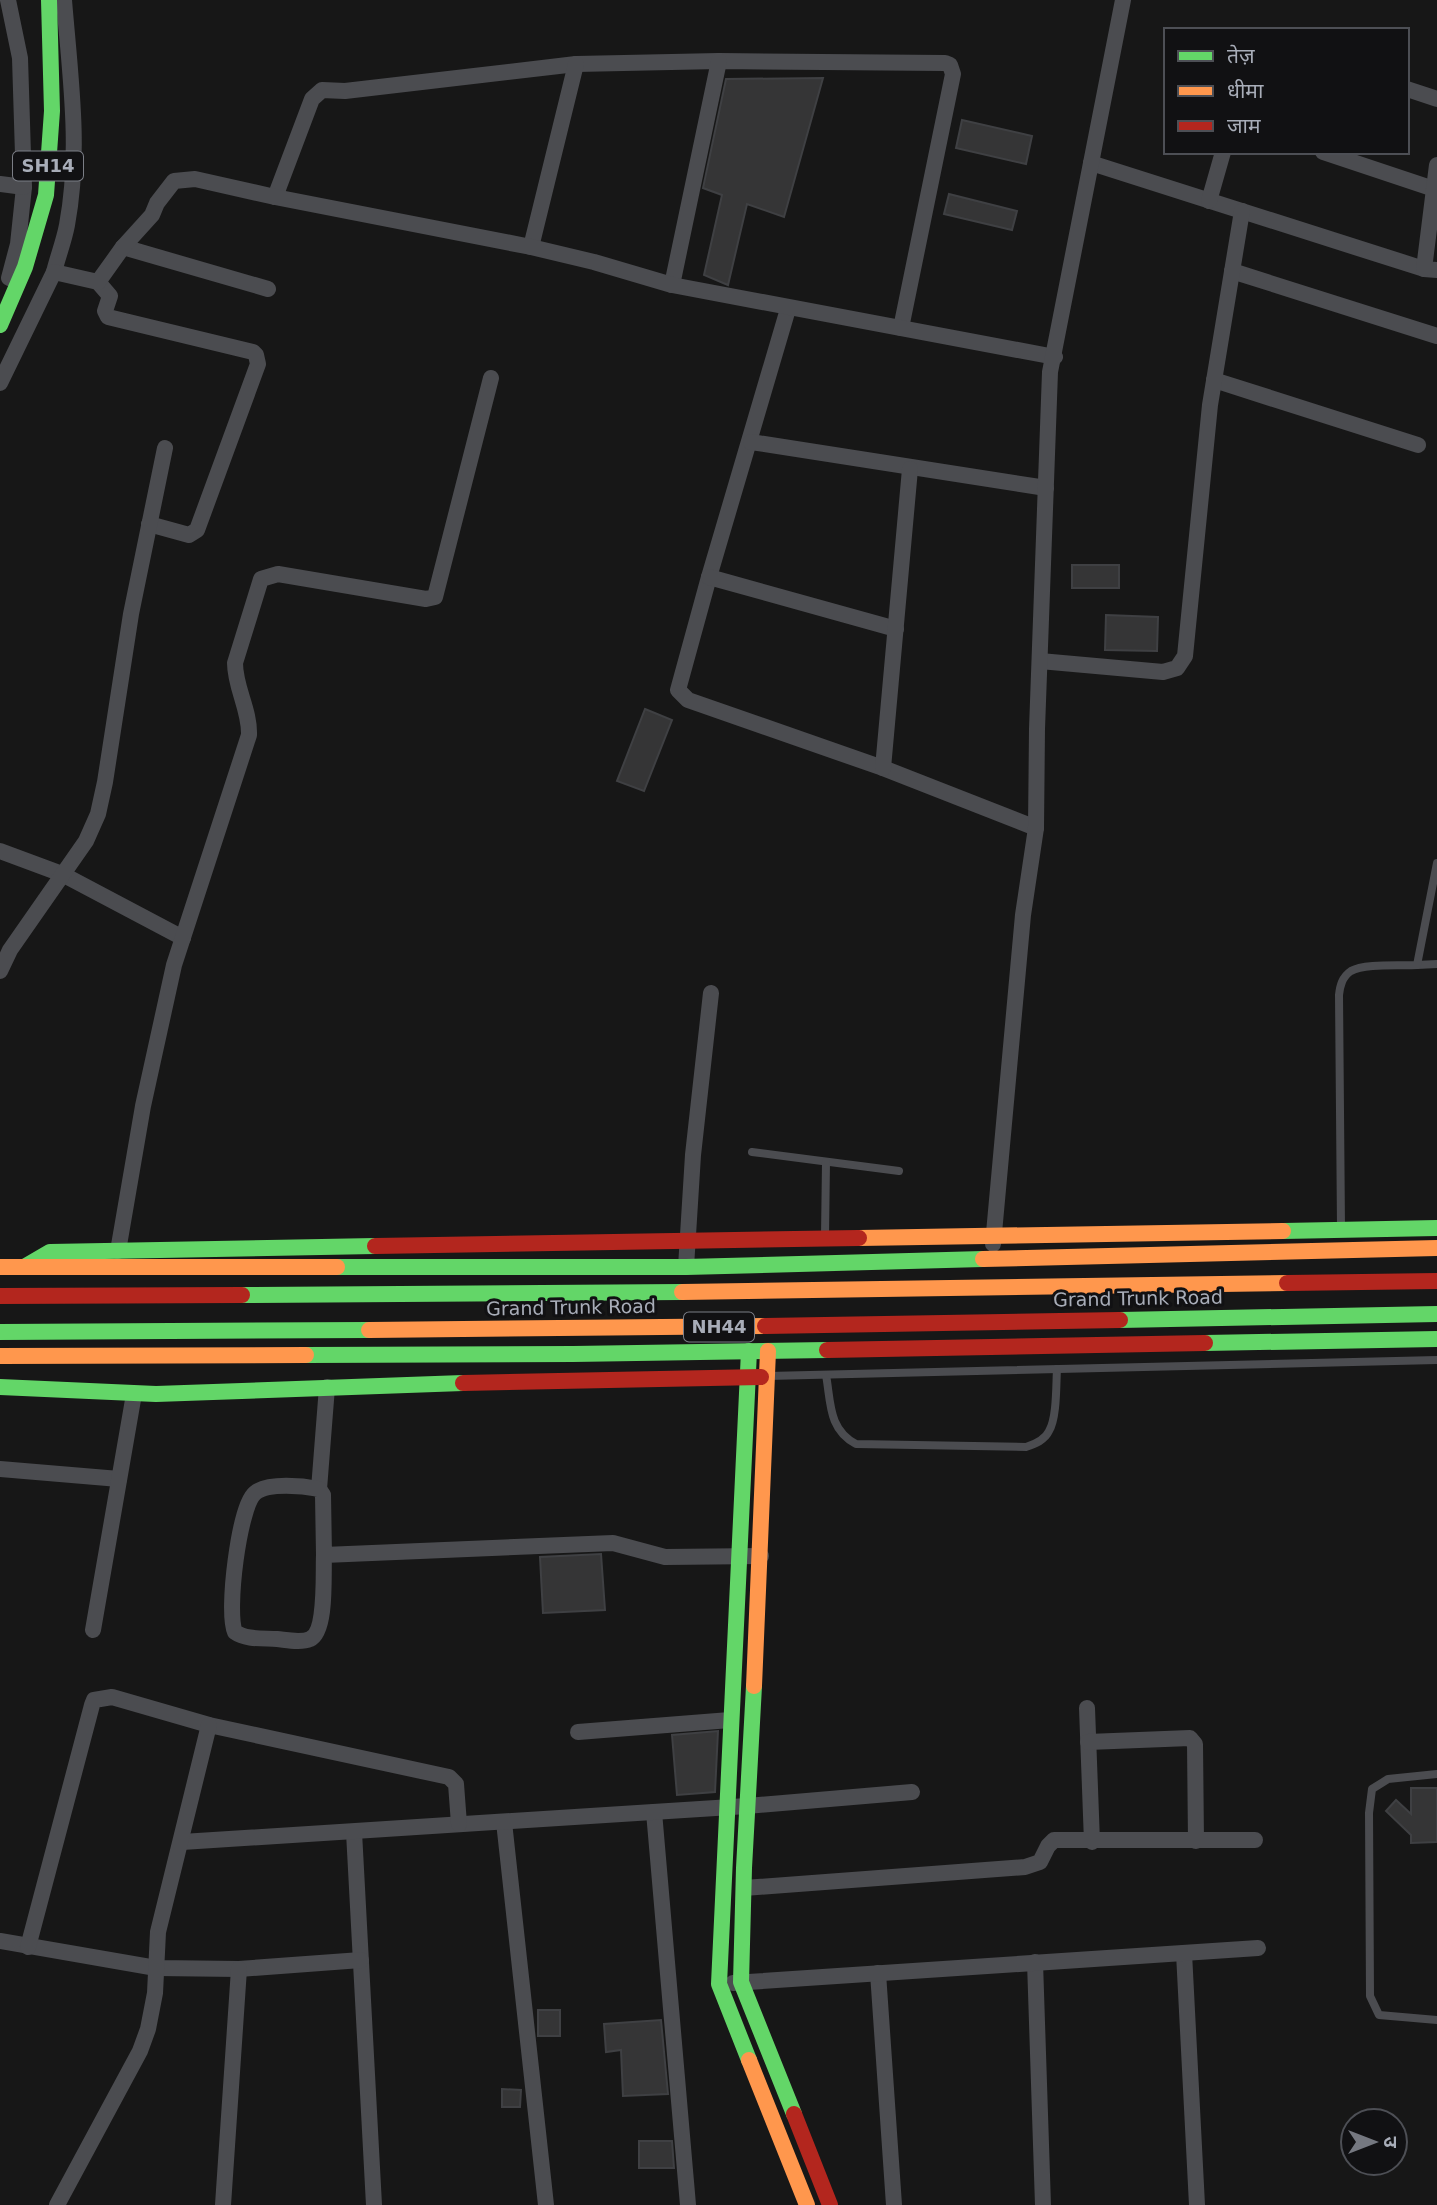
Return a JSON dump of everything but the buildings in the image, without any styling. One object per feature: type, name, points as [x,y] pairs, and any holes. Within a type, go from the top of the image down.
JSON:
[{"type":"main road","name":"SH14","points":[[0,325],[25,267],[46,195],[52,110],[49,0]]},
{"type":"main road","points":[[24,1267],[50,1252],[1437,1228]]},
{"type":"main road","points":[[0,1267],[685,1266],[1437,1248]]},
{"type":"main road","points":[[271,1266],[272,1356]]},
{"type":"main road","name":"Grand Trunk Road","points":[[0,1296],[592,1294],[1437,1280]]},
{"type":"main road","name":"Grand Trunk Road","points":[[0,1332],[613,1328],[1437,1314]]},
{"type":"main road","points":[[0,1356],[768,1351],[1437,1339]]},
{"type":"main road","points":[[749,1351],[719,1984],[807,2205]]},
{"type":"main road","points":[[768,1351],[741,1982],[830,2205]]},
{"type":"main road","points":[[0,1387],[134,1394],[477,1382],[766,1377]]},
{"type":"street","points":[[0,383],[54,272],[67,226],[75,127],[64,0]]},
{"type":"street","points":[[992,1259],[1023,915],[1036,828],[1051,372],[1122,0]]},
{"type":"street","points":[[0,299],[6,270],[18,244],[24,187],[20,58],[6,4]]},
{"type":"street","points":[[672,285],[719,61]]},
{"type":"street","points":[[275,197],[312,99],[321,90],[345,91],[576,64],[719,61],[937,62],[950,65],[953,74],[901,328]]},
{"type":"street","points":[[531,247],[576,64]]},
{"type":"street","points":[[1409,90],[1437,99]]},
{"type":"street","points":[[1209,201],[1222,154]]},
{"type":"street","points":[[1329,154],[1434,189]]},
{"type":"street","points":[[1091,163],[1430,270],[1437,165]]},
{"type":"street","points":[[98,282],[123,247],[152,215],[157,203],[174,181],[195,179],[531,247],[672,285],[1055,357]]},
{"type":"street","points":[[0,184],[24,187]]},
{"type":"street","points":[[1040,662],[1163,673],[1177,668],[1185,656],[1214,380],[1242,211]]},
{"type":"street","points":[[123,247],[268,289]]},
{"type":"street","points":[[1232,271],[1437,336]]},
{"type":"street","points":[[54,272],[98,282],[110,296],[105,311],[107,317],[253,352],[258,358],[197,530],[189,535],[149,524]]},
{"type":"street","points":[[789,309],[677,687],[682,697],[883,768],[1036,828]]},
{"type":"street","points":[[118,1251],[153,1054],[183,938],[249,735],[248,716],[235,673],[235,663],[261,579],[278,573],[426,599],[435,597],[491,378]]},
{"type":"street","points":[[1214,380],[1418,445]]},
{"type":"street","points":[[751,442],[910,469],[1046,488]]},
{"type":"street","points":[[0,971],[10,950],[86,841],[98,814],[131,614],[165,448]]},
{"type":"street","points":[[883,768],[910,469]]},
{"type":"street","points":[[709,577],[896,629]]},
{"type":"street","points":[[0,851],[62,874],[183,938]]},
{"type":"street","points":[[685,1266],[685,1241],[711,993]]},
{"type":"street","points":[[319,1489],[303,1486],[281,1487],[266,1489],[253,1495],[244,1513],[240,1531],[231,1616],[235,1632],[253,1637],[293,1641],[308,1640],[317,1634],[321,1622],[324,1555],[323,1496],[319,1489],[327,1387]]},
{"type":"street","points":[[93,1630],[134,1394]]},
{"type":"street","points":[[0,1469],[119,1479]]},
{"type":"street","points":[[324,1555],[613,1543],[666,1557],[761,1556]]},
{"type":"street","points":[[29,1947],[94,1700],[112,1697],[209,1725],[449,1777],[456,1784],[459,1824]]},
{"type":"street","points":[[1087,1708],[1092,1842]]},
{"type":"street","points":[[578,1732],[730,1720]]},
{"type":"street","points":[[57,2205],[140,2051],[148,2029],[155,1993],[158,1931],[209,1725]]},
{"type":"street","points":[[1088,1742],[1193,1740],[1196,1841]]},
{"type":"street","points":[[182,1842],[747,1806],[912,1792]]},
{"type":"street","points":[[654,1812],[688,2205]]},
{"type":"street","points":[[504,1822],[546,2205]]},
{"type":"street","points":[[354,1832],[374,2205]]},
{"type":"street","points":[[744,1888],[1025,1867],[1040,1862],[1054,1840],[1255,1840]]},
{"type":"street","points":[[0,1941],[156,1968],[239,1969],[361,1960]]},
{"type":"street","points":[[719,1984],[1258,1948]]},
{"type":"street","points":[[1184,1953],[1197,2205]]},
{"type":"street","points":[[1035,1962],[1043,2205]]},
{"type":"street","points":[[223,2205],[239,1969]]},
{"type":"street","points":[[878,1973],[894,2205]]},
{"type":"lane","points":[[1417,965],[1437,863]]},
{"type":"lane","points":[[1341,1250],[1341,983],[1348,972],[1359,968],[1437,964]]},
{"type":"lane","points":[[752,1152],[899,1171]]},
{"type":"lane","points":[[825,1238],[826,1162]]},
{"type":"lane","points":[[766,1377],[1437,1360]]},
{"type":"lane","points":[[827,1375],[835,1424],[846,1438],[856,1444],[1026,1447],[1049,1433],[1057,1369]]},
{"type":"lane","points":[[1437,1774],[1388,1779],[1372,1789],[1369,1813],[1370,1996],[1379,2015],[1437,2021]]},
{"type":"traffic: fast","points":[[0,325],[25,267],[46,195],[52,111],[49,0]]},
{"type":"traffic: fast","points":[[1283,1231],[1437,1228]]},
{"type":"traffic: fast","points":[[26,1266],[50,1252],[375,1246]]},
{"type":"traffic: fast","points":[[337,1267],[686,1267],[983,1259]]},
{"type":"traffic: fast","points":[[242,1295],[682,1292]]},
{"type":"traffic: fast","points":[[1120,1320],[1437,1314]]},
{"type":"traffic: fast","points":[[0,1332],[369,1330]]},
{"type":"traffic: fast","points":[[1205,1343],[1437,1339]]},
{"type":"traffic: fast","points":[[306,1355],[827,1350]]},
{"type":"traffic: fast","points":[[749,1351],[719,1984],[749,2060]]},
{"type":"traffic: fast","points":[[0,1387],[156,1394],[463,1383]]},
{"type":"traffic: fast","points":[[754,1686],[741,1982],[794,2114]]},
{"type":"traffic: slow","points":[[859,1238],[1283,1231]]},
{"type":"traffic: slow","points":[[983,1259],[1437,1248]]},
{"type":"traffic: slow","points":[[0,1267],[337,1267]]},
{"type":"traffic: slow","points":[[682,1292],[1287,1283]]},
{"type":"traffic: slow","points":[[369,1330],[765,1326]]},
{"type":"traffic: slow","points":[[754,1686],[768,1351]]},
{"type":"traffic: slow","points":[[0,1356],[306,1355]]},
{"type":"traffic: slow","points":[[749,2060],[807,2205]]},
{"type":"traffic: jam","points":[[375,1246],[859,1238]]},
{"type":"traffic: jam","points":[[1287,1283],[1437,1281]]},
{"type":"traffic: jam","points":[[0,1296],[242,1295]]},
{"type":"traffic: jam","points":[[765,1326],[1120,1320]]},
{"type":"traffic: jam","points":[[827,1350],[1205,1343]]},
{"type":"traffic: jam","points":[[463,1383],[761,1377]]},
{"type":"traffic: jam","points":[[794,2114],[830,2205]]}]
